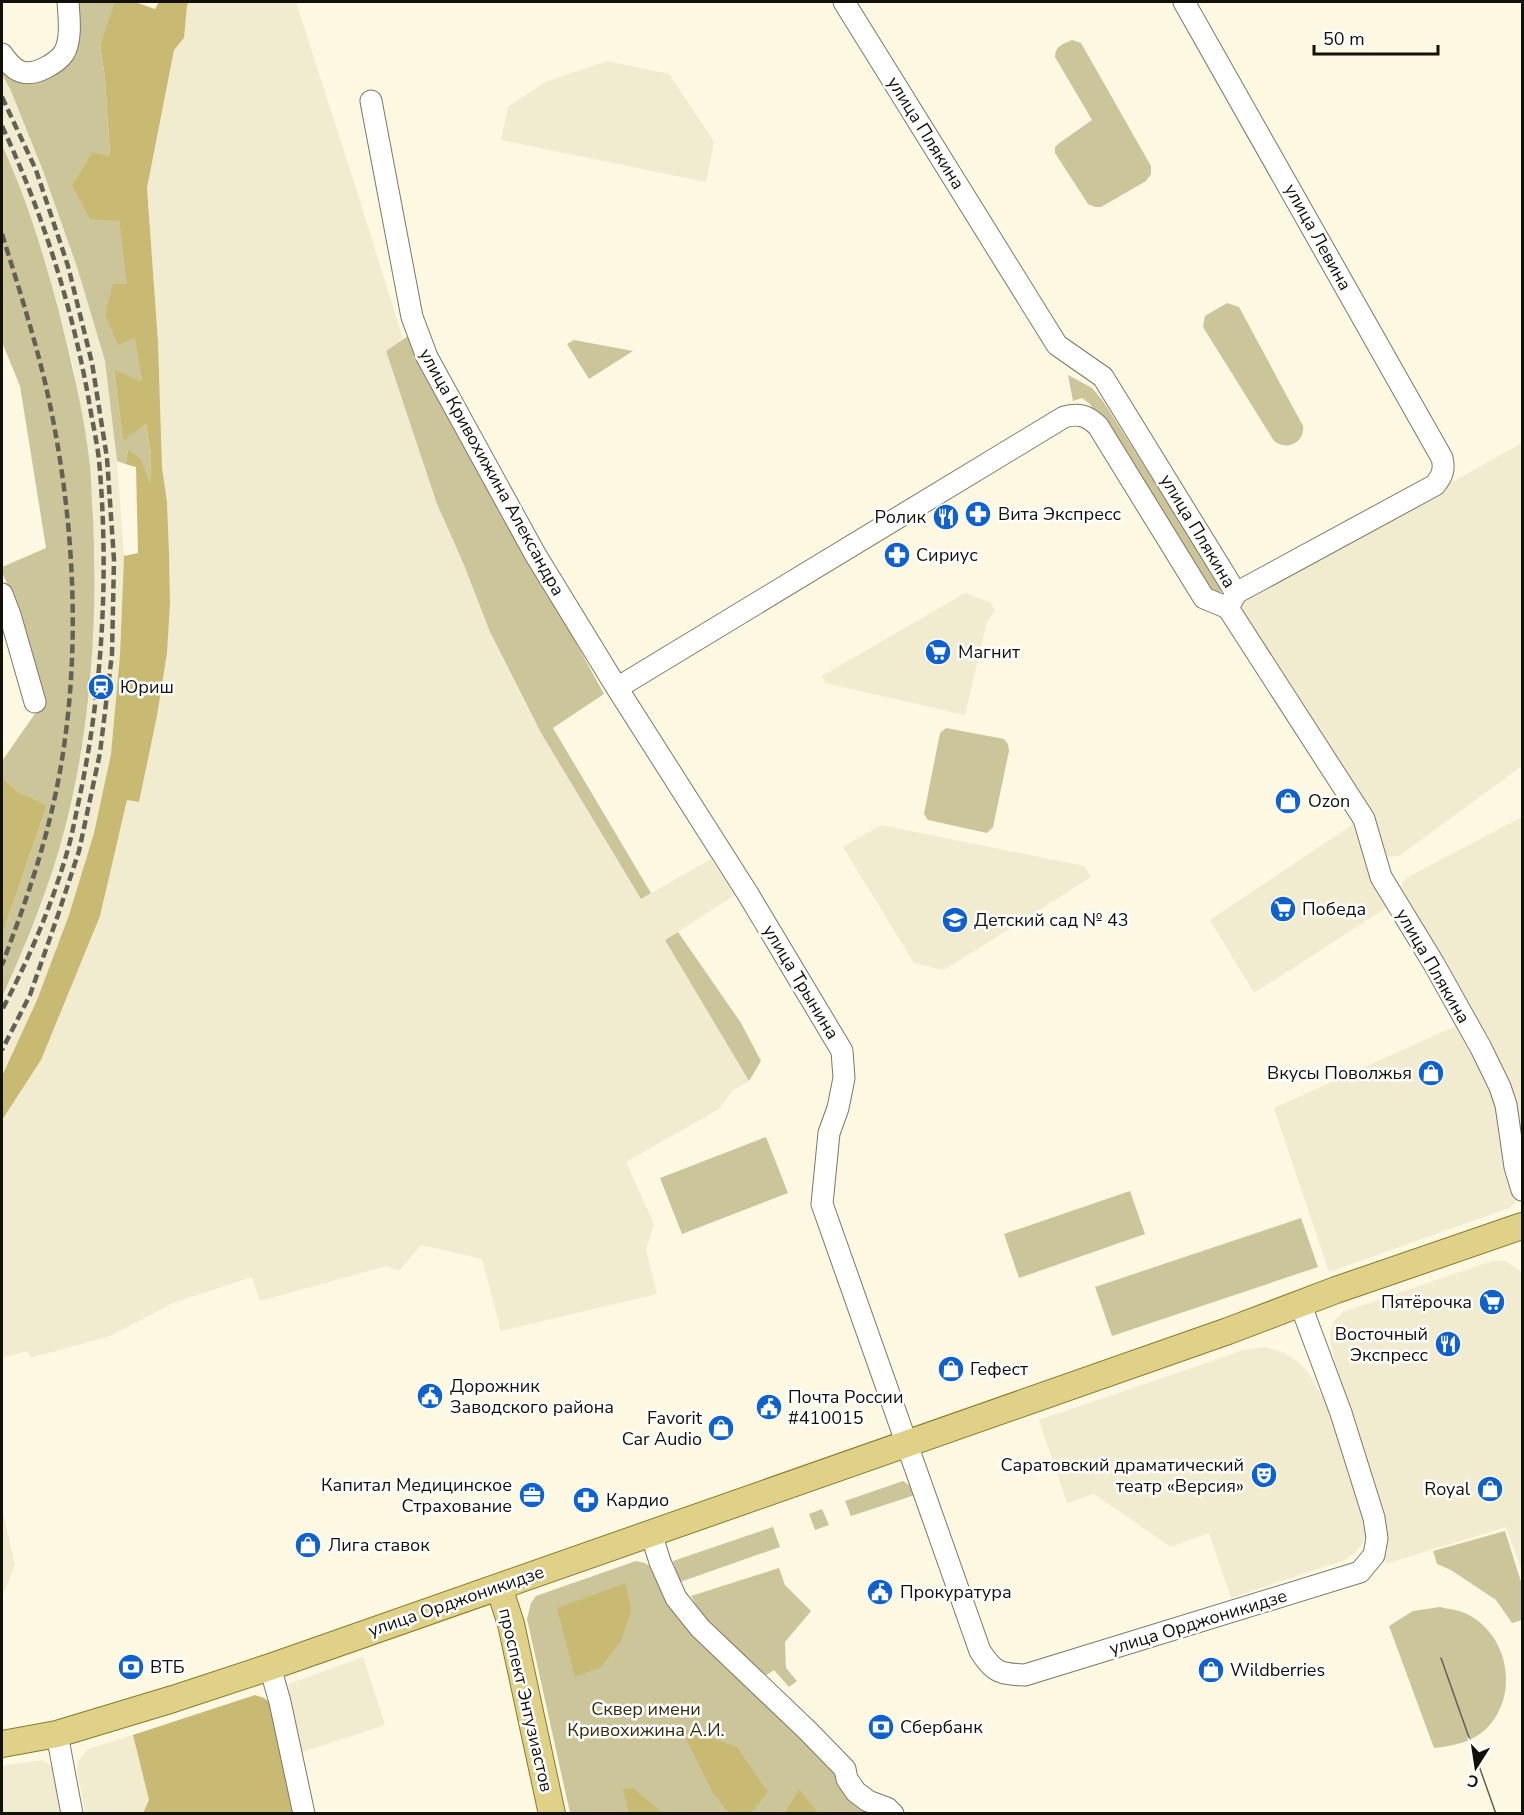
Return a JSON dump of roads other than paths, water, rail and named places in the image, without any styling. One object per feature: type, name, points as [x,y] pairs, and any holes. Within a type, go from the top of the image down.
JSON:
[{"type":"main road","name":"улица Орджоникидзе","points":[[2,1744],[57,1734],[270,1667],[1522,1226]]},
{"type":"main road","name":"проспект Энтузиастов","points":[[499,1587],[511,1624],[552,1814]]},
{"type":"street","points":[[2,54],[16,70],[26,74],[40,71],[52,64],[63,53],[68,38],[68,2]]},
{"type":"street","name":"улица Плякина","points":[[844,2],[1057,345],[1103,377],[1232,600],[1364,819],[1381,877],[1434,964],[1500,1087],[1506,1105],[1515,1167],[1522,1190]]},
{"type":"street","name":"улица Левина","points":[[1184,2],[1442,458],[1444,467],[1435,485],[1232,600]]},
{"type":"street","name":"улица Кривохижина Александра","points":[[371,101],[412,317],[427,357],[535,554],[617,688]]},
{"type":"street","points":[[617,688],[1072,414],[1082,414],[1098,426],[1204,598],[1232,600]]},
{"type":"street","points":[[2,594],[35,702]]},
{"type":"street","name":"улица Трынина","points":[[617,688],[748,894],[842,1051],[844,1078],[838,1107],[829,1133],[822,1204],[907,1444]]},
{"type":"street","name":"улица Орджоникидзе","points":[[907,1444],[980,1652],[989,1666],[1002,1674],[1025,1675],[1360,1572],[1374,1555],[1377,1538],[1374,1518],[1341,1413],[1300,1303]]},
{"type":"street","points":[[651,1533],[660,1562],[676,1598],[700,1628],[845,1769],[856,1792],[868,1802],[879,1805],[893,1814]]},
{"type":"street","points":[[270,1667],[280,1702],[304,1814]]},
{"type":"street","points":[[57,1734],[72,1814]]},
{"type":"tram line","points":[[1441,1658],[1496,1814]]},
{"type":"railway","points":[[2,97],[36,170],[68,266],[92,363],[107,458],[114,560],[112,654],[100,753],[79,851],[30,995],[2,1050]]},
{"type":"railway","points":[[2,126],[43,227],[74,330],[98,453],[103,544],[99,670],[88,754],[73,829],[62,870],[47,911],[31,951],[2,1010]]},
{"type":"railway","points":[[2,234],[44,378],[55,431],[70,542],[72,598],[72,654],[61,765],[40,855],[2,965]]},
{"type":"place","name":"Вита Экспресс","points":[[978,514]]},
{"type":"place","name":"Ролик","points":[[946,517]]},
{"type":"place","name":"Сириус","points":[[897,555]]},
{"type":"place","name":"Магнит","points":[[938,652]]},
{"type":"place","name":"Юриш","points":[[101,687]]},
{"type":"place","name":"Ozon","points":[[1288,801]]},
{"type":"place","name":"Победа","points":[[1283,909]]},
{"type":"place","name":"Детский сад № 43","points":[[955,920]]},
{"type":"place","name":"Вкусы Поволжья","points":[[1431,1073]]},
{"type":"place","name":"Пятёрочка","points":[[1492,1302]]},
{"type":"place","name":"Восточный Экспресс","points":[[1448,1344]]},
{"type":"place","name":"Гефест","points":[[951,1369]]},
{"type":"place","name":"Дорожник Заводского района","points":[[430,1396]]},
{"type":"place","name":"Почта России #410015","points":[[769,1407]]},
{"type":"place","name":"Favorit Car Audio","points":[[721,1428]]},
{"type":"place","name":"Саратовский драматический театр «Версия»","points":[[1264,1475]]},
{"type":"place","name":"Royal","points":[[1490,1489]]},
{"type":"place","name":"Капитал Медицинское Страхование","points":[[532,1495]]},
{"type":"place","name":"Кардио","points":[[586,1500]]},
{"type":"place","name":"Лига ставок","points":[[308,1545]]},
{"type":"place","name":"Прокуратура","points":[[880,1592]]},
{"type":"place","name":"ВТБ","points":[[131,1667]]},
{"type":"place","name":"Wildberries","points":[[1211,1670]]},
{"type":"place","name":"Сбербанк","points":[[881,1727]]},
{"type":"park label","name":"Сквер имени Кривохижина А.И.","points":[[646,1719]]}]
